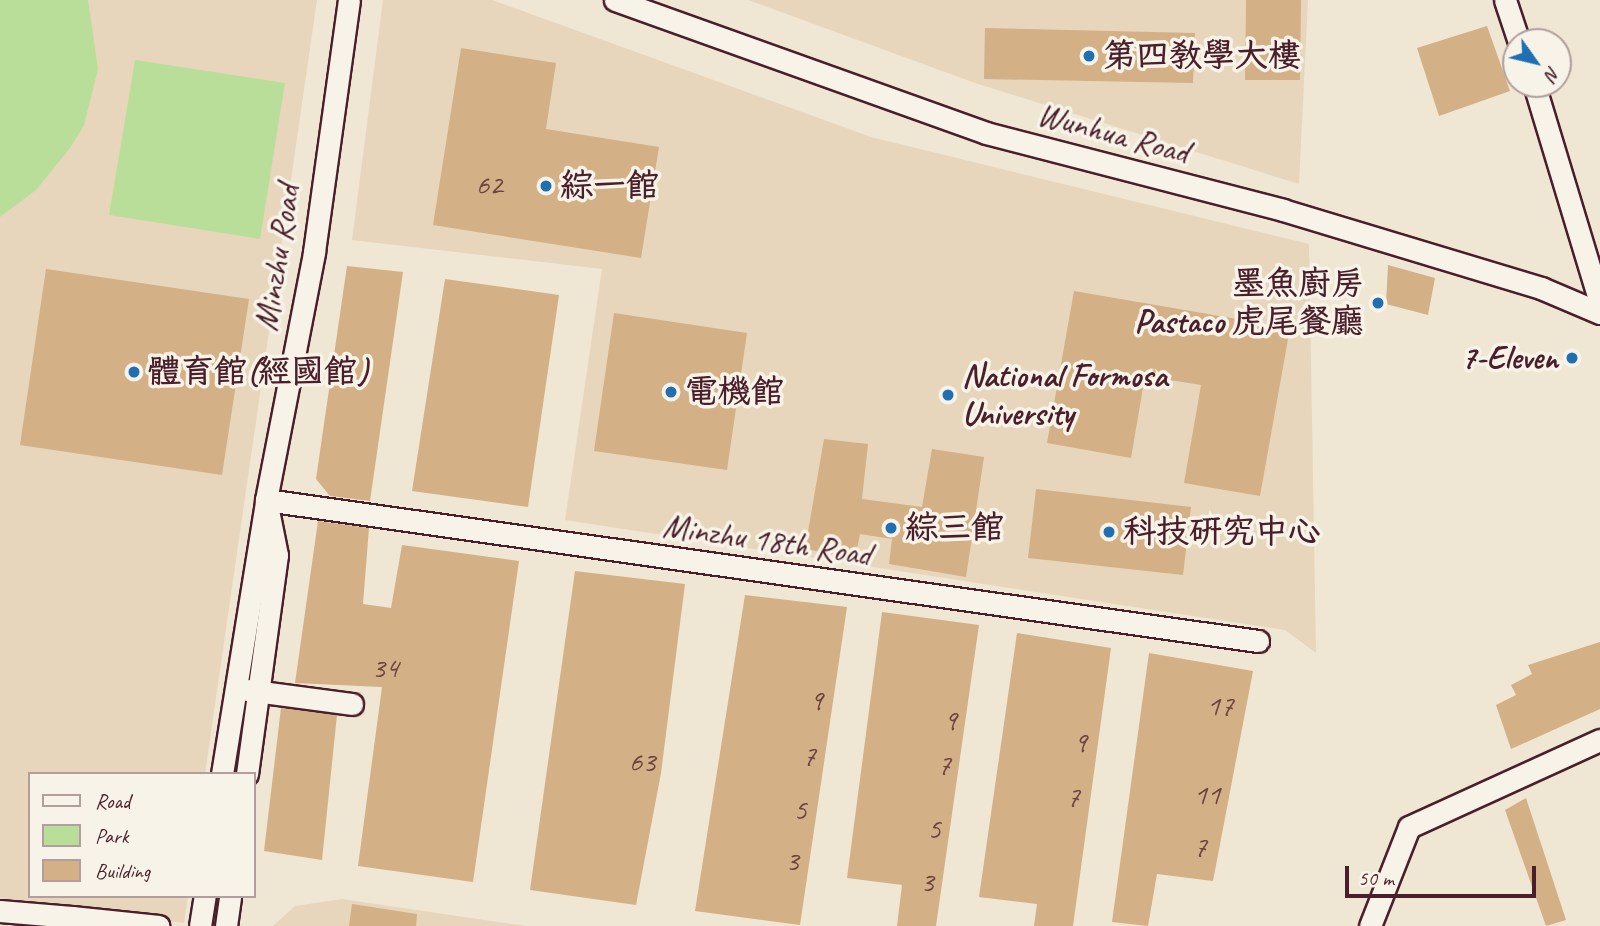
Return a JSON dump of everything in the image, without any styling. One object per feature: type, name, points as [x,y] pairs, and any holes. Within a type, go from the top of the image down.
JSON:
[{"type":"street","name":"Minzhu Road","points":[[247,772],[277,555],[266,500],[314,252],[349,0]]},
{"type":"street","name":"Wunhua Road","points":[[615,0],[986,133],[1283,210],[1541,288],[1600,313]]},
{"type":"street","points":[[1505,0],[1514,28]]},
{"type":"street","points":[[1538,98],[1600,302]]},
{"type":"street","name":"Minzhu 18th Road","points":[[266,500],[1258,641]]},
{"type":"street","points":[[222,772],[233,689],[266,500]]},
{"type":"street","points":[[233,689],[352,704]]},
{"type":"street","points":[[1370,926],[1409,827],[1600,740]]},
{"type":"street","points":[[200,926],[205,898]]},
{"type":"street","points":[[226,926],[230,898]]},
{"type":"street","points":[[0,911],[71,921],[159,926]]},
{"type":"shaded area","points":[[0,0],[317,0],[205,772],[28,772],[28,898],[188,898],[184,923],[0,898]]},
{"type":"shaded area","name":"National Formosa University","points":[[383,0],[492,0],[871,137],[1309,244],[1316,653],[1285,630],[565,520],[602,269],[352,240]]},
{"type":"shaded area","points":[[748,0],[1308,0],[1299,184],[975,83]]},
{"type":"shaded area","points":[[342,899],[526,926],[273,926],[295,906]]},
{"type":"green space","points":[[0,0],[88,0],[98,69],[84,125],[70,148],[36,190],[0,217]]},
{"type":"green space","points":[[135,60],[285,83],[260,239],[109,215]]},
{"type":"building","points":[[1246,0],[1301,0],[1300,80],[1245,80]]},
{"type":"building","points":[[1487,26],[1502,68],[1502,94],[1439,116],[1417,48]]},
{"type":"building","name":"第四教學大樓","points":[[985,28],[1195,33],[1193,83],[984,79]]},
{"type":"building","name":"綜一館","points":[[461,48],[556,63],[546,129],[659,147],[641,258],[433,225]]},
{"type":"building","points":[[1388,265],[1435,278],[1428,315],[1386,304]]},
{"type":"building","points":[[347,266],[403,272],[370,501],[330,496],[316,479]]},
{"type":"building","name":"體育館(經國館)","points":[[46,269],[249,299],[222,475],[20,445]]},
{"type":"building","points":[[445,279],[559,295],[528,507],[412,491]]},
{"type":"building","points":[[1074,291],[1290,328],[1260,496],[1184,483],[1201,385],[1145,376],[1131,458],[1047,443]]},
{"type":"building","name":"電機館","points":[[614,313],[747,333],[727,470],[594,451]]},
{"type":"building","name":"綜三館","points":[[824,439],[868,444],[862,499],[922,507],[932,449],[984,457],[966,577],[889,564],[892,539],[860,534],[855,558],[805,549]]},
{"type":"building","name":"科技研究中心","points":[[1036,489],[1191,507],[1183,575],[1028,558]]},
{"type":"building","points":[[318,521],[369,528],[363,604],[391,608],[402,545],[519,561],[473,882],[358,866],[382,687],[295,683]]},
{"type":"building","points":[[575,571],[685,584],[661,773],[636,905],[530,890]]},
{"type":"building","points":[[745,595],[847,607],[800,925],[695,911]]},
{"type":"building","points":[[882,612],[979,625],[936,926],[897,926],[902,885],[847,878]]},
{"type":"building","points":[[1017,633],[1111,648],[1073,926],[1034,926],[1037,904],[979,897]]},
{"type":"building","points":[[1600,642],[1600,709],[1511,749],[1496,705],[1516,695],[1511,685],[1532,674],[1528,665]]},
{"type":"building","points":[[1149,653],[1253,671],[1213,881],[1157,874],[1148,926],[1112,922]]},
{"type":"building","points":[[281,708],[337,715],[322,860],[264,851]]},
{"type":"building","points":[[1526,798],[1566,920],[1546,926],[1505,810]]},
{"type":"building","points":[[352,904],[417,914],[416,926],[349,926]]},
{"type":"place","name":"第四教學大樓","points":[[1089,56]]},
{"type":"place","name":"綜一館","points":[[546,186]]},
{"type":"place","name":"墨魚廚房 Pastaco 虎尾餐廳","points":[[1378,303]]},
{"type":"place","name":"7-Eleven","points":[[1572,358]]},
{"type":"place","name":"體育館(經國館)","points":[[134,372]]},
{"type":"place","name":"電機館","points":[[671,392]]},
{"type":"place","name":"National Formosa University","points":[[948,395]]},
{"type":"place","name":"綜三館","points":[[891,528]]},
{"type":"place","name":"科技研究中心","points":[[1109,532]]}]
